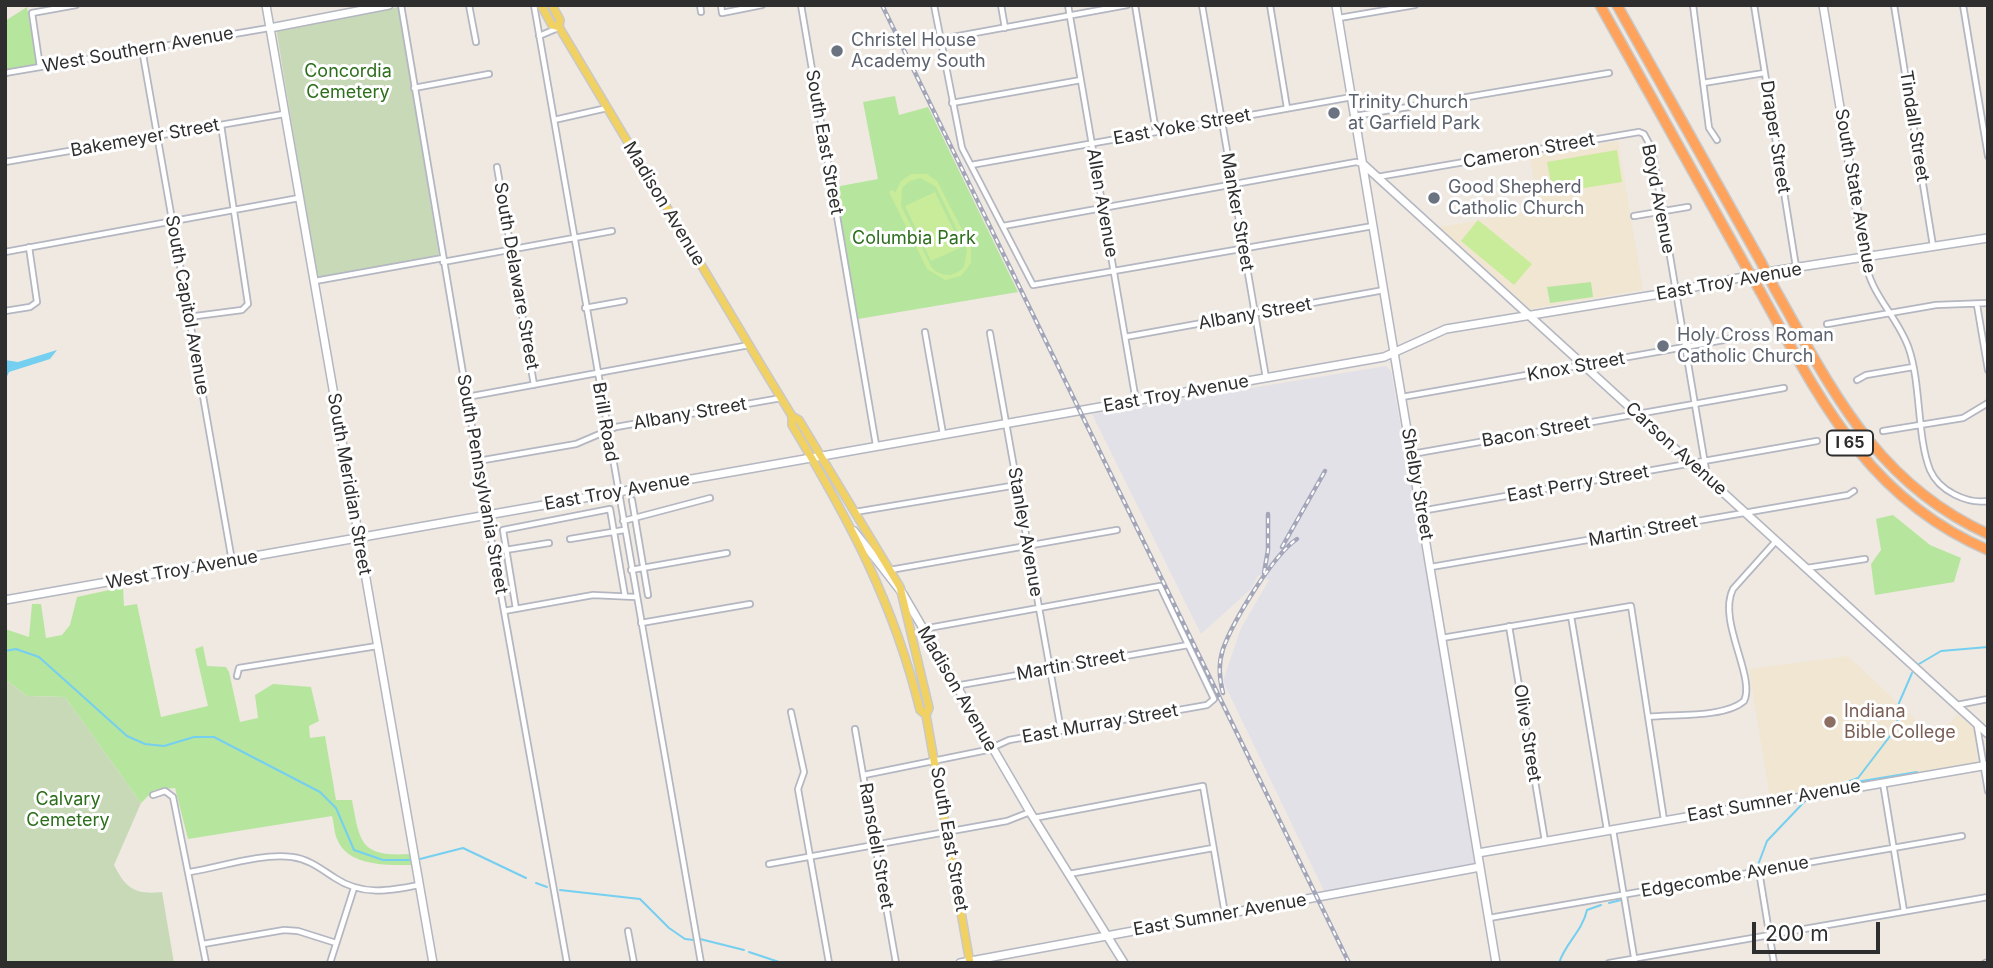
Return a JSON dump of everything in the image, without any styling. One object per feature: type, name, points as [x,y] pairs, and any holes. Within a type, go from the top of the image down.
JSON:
[{"type":"highway","name":"I 65","points":[[1600,5],[1820,399],[1864,461],[1920,511],[1988,550]]},
{"type":"highway","name":"I 65","points":[[1617,5],[1838,401],[1870,445],[1924,496],[1988,534]]},
{"type":"main road","name":"South Meridian Street","points":[[267,5],[433,963]]},
{"type":"main road","points":[[270,28],[389,5]]},
{"type":"main road","name":"Madison Avenue","points":[[541,5],[552,24],[559,27],[780,398],[792,416],[799,420],[897,581]]},
{"type":"main road","name":"Madison Avenue","points":[[552,5],[560,20],[559,27]]},
{"type":"main road","name":"Shelby Street","points":[[1336,5],[1496,963]]},
{"type":"main road","name":"South State Avenue","points":[[1824,5],[1865,258]]},
{"type":"main road","name":"Carson Avenue","points":[[1363,164],[1988,734]]},
{"type":"main road","name":"East Troy Avenue","points":[[359,540],[876,445],[1395,354],[1436,332],[1675,292],[1743,276],[1988,237]]},
{"type":"main road","name":"Madison Avenue","points":[[792,416],[792,425],[854,531],[903,594],[954,686],[1124,963]]},
{"type":"main road","name":"South East Street","points":[[854,531],[890,610],[920,710],[926,716],[970,962]]},
{"type":"main road","name":"West Troy Avenue","points":[[5,600],[359,540]]},
{"type":"main road","name":"South East Street","points":[[897,581],[903,594],[929,708],[926,716]]},
{"type":"main road","name":"East Sumner Avenue","points":[[1478,853],[1986,765]]},
{"type":"main road","name":"East Sumner Avenue","points":[[960,963],[1480,867]]},
{"type":"street","points":[[40,67],[32,13],[76,5]]},
{"type":"street","points":[[335,5],[337,14]]},
{"type":"street","name":"South Pennsylvania Street","points":[[401,5],[493,552],[567,963]]},
{"type":"street","points":[[469,5],[476,42]]},
{"type":"street","name":"Brill Road","points":[[534,5],[701,963]]},
{"type":"street","points":[[700,5],[701,12]]},
{"type":"street","points":[[721,5],[722,13],[762,5]]},
{"type":"street","name":"South East Street","points":[[801,5],[876,445]]},
{"type":"street","points":[[934,5],[961,143],[1033,285],[1373,226]]},
{"type":"street","points":[[1001,5],[1005,27]]},
{"type":"street","name":"Allen Avenue","points":[[1068,5],[1136,401]]},
{"type":"street","points":[[942,39],[1127,5]]},
{"type":"street","points":[[1135,5],[1156,132]]},
{"type":"street","name":"Manker Street","points":[[1202,5],[1266,378]]},
{"type":"street","points":[[1269,5],[1287,108]]},
{"type":"street","points":[[1338,18],[1415,5]]},
{"type":"street","points":[[1693,5],[1709,128],[1717,140]]},
{"type":"street","name":"Draper Street","points":[[1754,5],[1796,269]]},
{"type":"street","name":"Tindall Street","points":[[1894,5],[1933,247]]},
{"type":"street","points":[[1963,5],[1988,156]]},
{"type":"street","points":[[539,36],[559,27]]},
{"type":"street","name":"West Southern Avenue","points":[[5,73],[270,28]]},
{"type":"street","name":"South Capitol Avenue","points":[[142,49],[232,561]]},
{"type":"street","points":[[1355,116],[1609,73]]},
{"type":"street","points":[[1703,83],[1764,73]]},
{"type":"street","points":[[414,88],[489,74]]},
{"type":"street","points":[[952,103],[1081,80]]},
{"type":"street","name":"East Yoke Street","points":[[971,165],[1352,97]]},
{"type":"street","points":[[554,120],[607,108]]},
{"type":"street","name":"Bakemeyer Street","points":[[5,162],[285,114]]},
{"type":"street","points":[[188,317],[242,310],[248,304],[221,125]]},
{"type":"street","name":"Cameron Street","points":[[1377,177],[1639,132]]},
{"type":"street","name":"Boyd Avenue","points":[[1639,132],[1644,134],[1651,149],[1707,477]]},
{"type":"street","points":[[1003,226],[1356,162],[1363,164]]},
{"type":"street","name":"South Delaware Street","points":[[497,167],[534,385]]},
{"type":"street","points":[[5,252],[300,198]]},
{"type":"street","points":[[1634,216],[1688,207]]},
{"type":"street","points":[[314,281],[512,250],[612,230]]},
{"type":"street","points":[[5,312],[30,307],[37,302],[29,247]]},
{"type":"street","name":"South State Avenue","points":[[1865,258],[1873,289],[1906,341],[1931,471],[1957,495],[1970,502],[1985,502]]},
{"type":"street","name":"Albany Street","points":[[1125,337],[1384,290]]},
{"type":"street","points":[[586,308],[624,301]]},
{"type":"street","points":[[1827,324],[1938,305],[1988,303]]},
{"type":"street","points":[[1977,304],[1988,370]]},
{"type":"street","points":[[925,332],[943,434]]},
{"type":"street","name":"Stanley Avenue","points":[[990,333],[1060,731]]},
{"type":"street","name":"Knox Street","points":[[1402,397],[1684,348],[1749,333]]},
{"type":"street","points":[[467,397],[749,345]]},
{"type":"street","points":[[1857,380],[1866,375],[1913,368]]},
{"type":"street","name":"Bacon Street","points":[[1412,454],[1784,388]]},
{"type":"street","name":"Albany Street","points":[[478,461],[576,444],[607,431],[780,398]]},
{"type":"street","points":[[1884,431],[1967,417],[1988,403]]},
{"type":"street","name":"East Perry Street","points":[[1421,511],[1817,441]]},
{"type":"street","points":[[855,513],[1017,485]]},
{"type":"street","name":"Martin Street","points":[[1431,568],[1747,513],[1854,491]]},
{"type":"street","points":[[623,521],[710,498]]},
{"type":"street","points":[[632,500],[648,595]]},
{"type":"street","points":[[516,609],[503,530],[610,509],[625,596]]},
{"type":"street","points":[[570,539],[625,530]]},
{"type":"street","points":[[890,570],[1117,530]]},
{"type":"street","points":[[1648,717],[1681,716],[1740,705],[1747,690],[1737,656],[1729,598],[1733,589],[1776,541]]},
{"type":"street","points":[[493,552],[549,543]]},
{"type":"street","points":[[631,570],[727,553]]},
{"type":"street","points":[[1806,568],[1865,559]]},
{"type":"street","points":[[922,629],[1160,586],[1188,645]]},
{"type":"street","points":[[504,611],[593,595],[636,597]]},
{"type":"street","points":[[641,624],[750,604]]},
{"type":"street","points":[[1443,638],[1631,606],[1664,820]]},
{"type":"street","points":[[1571,615],[1635,961]]},
{"type":"street","name":"Olive Street","points":[[1509,626],[1545,841]]},
{"type":"street","name":"Martin Street","points":[[954,686],[1188,645]]},
{"type":"street","name":"East Murray Street","points":[[864,775],[992,748],[1009,740],[1203,706],[1213,701],[1213,693],[1188,645]]},
{"type":"street","points":[[237,676],[239,668],[377,646]]},
{"type":"street","points":[[1956,705],[1988,699]]},
{"type":"street","points":[[791,712],[804,772],[798,789],[829,963]]},
{"type":"street","points":[[1977,725],[1986,765],[1988,791]]},
{"type":"street","name":"Ransdell Street","points":[[855,729],[896,963]]},
{"type":"street","points":[[1883,783],[1904,911]]},
{"type":"street","points":[[769,864],[1203,786],[1225,914]]},
{"type":"street","points":[[153,795],[165,791],[173,797],[206,963]]},
{"type":"street","name":"Edgecombe Avenue","points":[[1489,918],[1962,836]]},
{"type":"street","points":[[1068,874],[1213,848]]},
{"type":"street","points":[[190,872],[290,857],[312,863],[354,888],[377,892],[420,885]]},
{"type":"street","points":[[1759,872],[1774,963]]},
{"type":"street","points":[[330,963],[354,888]]},
{"type":"street","points":[[1609,963],[1635,961],[1988,897]]},
{"type":"street","points":[[203,944],[284,930],[298,931],[336,943]]},
{"type":"street","points":[[628,931],[634,963]]},
{"type":"shaded area","points":[[1618,141],[1643,290],[1530,309],[1439,227],[1539,210],[1530,156]]},
{"type":"shaded area","points":[[1386,366],[1391,371],[1476,861],[1474,865],[1324,891],[1223,681],[1241,628],[1269,580],[1258,575],[1251,589],[1201,634],[1092,414]]},
{"type":"shaded area","points":[[1848,656],[1935,738],[1958,714],[1975,726],[1977,763],[1770,798],[1749,669]]},
{"type":"green space","points":[[27,7],[37,66],[5,72],[5,21]]},
{"type":"green space","name":"Concordia Cemetery","points":[[399,7],[439,256],[317,278],[276,28]]},
{"type":"green space","name":"Columbia Park","points":[[895,96],[899,115],[928,107],[1018,292],[858,319],[835,187],[878,179],[863,102]]},
{"type":"green space","points":[[1617,150],[1622,182],[1553,193],[1547,162]]},
{"type":"green space","points":[[911,174],[927,174],[937,181],[971,247],[971,263],[961,276],[945,280],[927,269],[889,192],[893,190],[895,193],[901,181]],"holes":[[[921,178],[936,187],[967,250],[964,267],[952,274],[944,275],[932,268],[901,206],[902,188],[910,181]]]},
{"type":"green space","points":[[935,192],[962,247],[931,261],[905,206]]},
{"type":"green space","points":[[1478,220],[1532,264],[1514,285],[1461,241]]},
{"type":"green space","points":[[1591,282],[1593,297],[1550,303],[1547,287]]},
{"type":"green space","points":[[1893,515],[1930,545],[1961,558],[1954,582],[1875,595],[1871,564],[1881,550],[1876,519]]},
{"type":"green space","points":[[123,587],[124,606],[137,604],[161,717],[208,706],[195,649],[203,646],[207,666],[226,667],[229,672],[240,722],[258,718],[255,695],[273,684],[311,687],[319,721],[309,726],[310,738],[325,736],[336,800],[352,800],[361,837],[366,845],[381,853],[410,854],[413,865],[370,862],[350,855],[337,839],[332,816],[188,839],[175,788],[154,790],[141,803],[65,697],[27,696],[5,679],[5,629],[29,637],[32,604],[41,604],[46,638],[62,635],[70,625],[77,597]]},
{"type":"green space","name":"Calvary Cemetery","points":[[5,679],[27,696],[65,697],[141,803],[114,865],[123,880],[133,889],[162,892],[174,963],[5,963]]},
{"type":"water","points":[[57,350],[50,359],[9,372],[5,381],[5,360],[18,362]]},
{"type":"waterway","points":[[1919,664],[1941,651],[1988,647]]},
{"type":"waterway","points":[[5,651],[16,649],[39,657],[127,736],[145,744],[164,746],[194,737],[214,737],[320,792],[336,808],[354,850],[383,860],[409,860]]},
{"type":"waterway","points":[[1839,785],[1858,778],[1897,727],[1899,703],[1912,673]]},
{"type":"waterway","points":[[1856,782],[1917,772]]},
{"type":"waterway","points":[[1818,788],[1823,787]]},
{"type":"waterway","points":[[1758,865],[1767,841],[1806,800]]},
{"type":"waterway","points":[[420,859],[463,848],[526,878]]},
{"type":"waterway","points":[[536,883],[547,887]]},
{"type":"waterway","points":[[560,890],[640,899],[669,928],[685,939],[694,940]]},
{"type":"waterway","points":[[1609,903],[1621,900]]},
{"type":"waterway","points":[[1559,963],[1582,925],[1587,910],[1601,905]]},
{"type":"waterway","points":[[700,939],[744,950]]},
{"type":"waterway","points":[[749,952],[779,962]]},
{"type":"railway","points":[[882,5],[1349,963]]},
{"type":"railway","points":[[1282,547],[1325,471]]},
{"type":"railway","points":[[1264,573],[1268,550],[1268,514]]},
{"type":"railway","points":[[1223,693],[1220,666],[1228,637],[1266,573],[1297,539]]},
{"type":"place","name":"Christel House Academy South","points":[[837,51]]},
{"type":"place","name":"Trinity Church at Garfield Park","points":[[1334,113]]},
{"type":"place","name":"Good Shepherd Catholic Church","points":[[1434,198]]},
{"type":"place","name":"Holy Cross Roman Catholic Church","points":[[1663,346]]},
{"type":"place","name":"Indiana Bible College","points":[[1830,722]]}]
